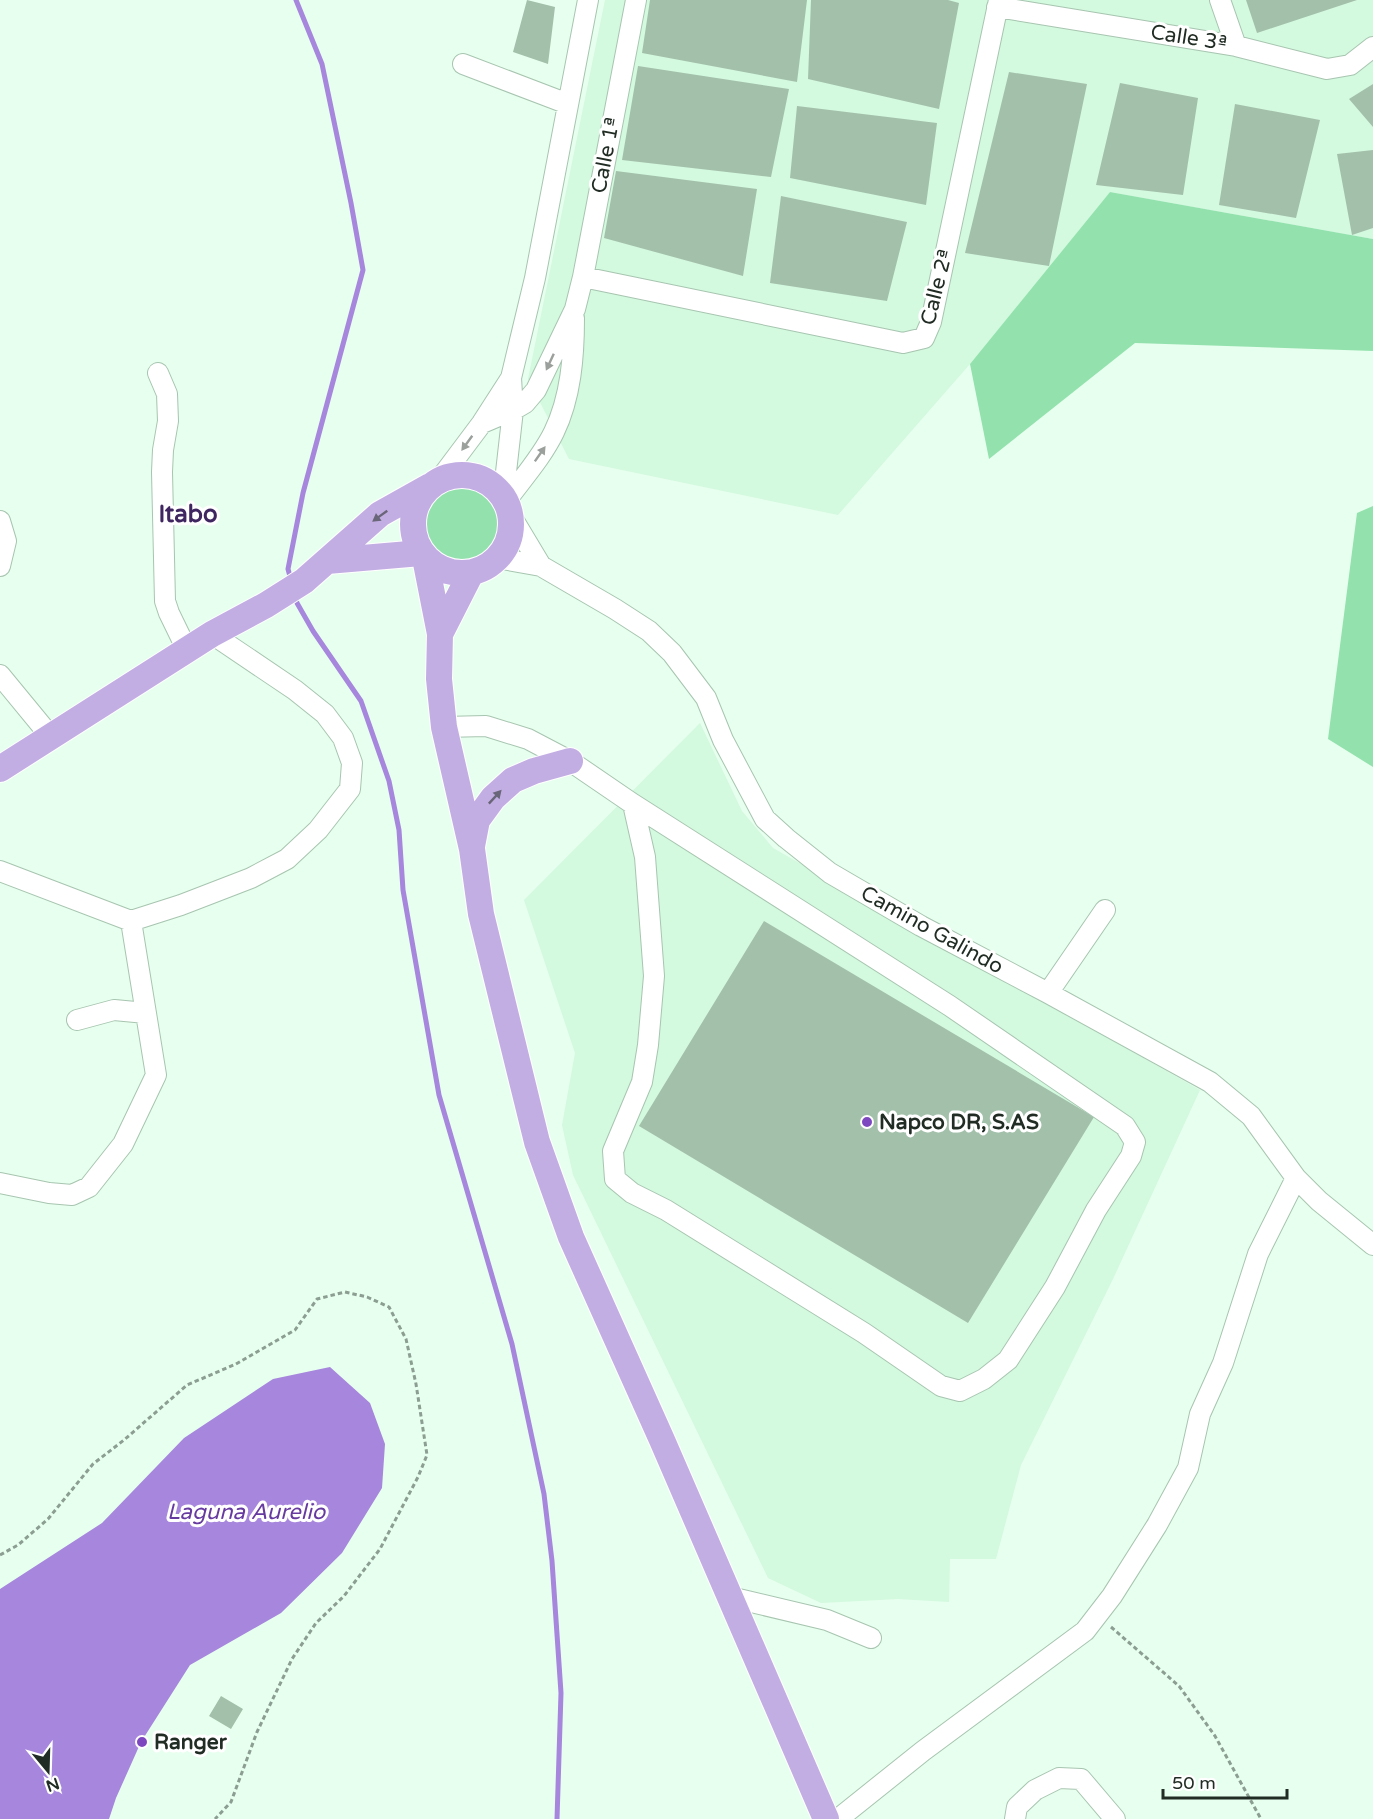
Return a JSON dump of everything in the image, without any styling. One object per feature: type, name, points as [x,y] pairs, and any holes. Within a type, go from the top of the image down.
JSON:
[{"type":"main road","points":[[0,769],[212,634],[266,606],[304,581],[380,514],[435,483],[453,475],[480,478],[492,484],[506,504],[508,541],[498,558],[490,565],[471,573],[454,573],[438,568],[423,555],[327,561]]},
{"type":"main road","points":[[435,483],[418,500],[412,518],[413,536],[423,555],[440,634],[438,679],[444,727],[472,849],[481,914],[537,1142],[571,1237],[826,1819]]},
{"type":"main road","points":[[440,634],[471,573]]},
{"type":"main road","points":[[472,849],[477,820],[493,798],[513,780],[534,771],[570,761]]},
{"type":"street","points":[[506,504],[505,482],[513,410],[511,378],[535,278],[588,0]]},
{"type":"street","name":"Calle 1ª","points":[[482,423],[525,403],[536,390],[575,309],[636,0]]},
{"type":"street","points":[[1220,0],[1236,46]]},
{"type":"street","name":"Calle 2ª","points":[[583,277],[903,343],[924,338],[931,322],[998,4]]},
{"type":"street","name":"Calle 3ª","points":[[998,4],[1236,46],[1327,69],[1350,65],[1373,47]]},
{"type":"street","points":[[464,64],[568,104]]},
{"type":"street","name":"Calle 1ª","points":[[506,504],[542,453],[562,413],[574,357],[575,309]]},
{"type":"street","points":[[158,373],[167,394],[168,422],[162,472],[165,601],[187,650]]},
{"type":"street","points":[[435,483],[482,423],[511,378]]},
{"type":"street","name":"Camino Galindo","points":[[506,504],[541,566]]},
{"type":"street","points":[[0,521],[6,541],[0,566]]},
{"type":"street","name":"Camino Galindo","points":[[498,558],[541,566],[649,631],[672,652],[706,698],[723,740],[765,819],[830,873],[921,926],[1210,1082],[1251,1116],[1296,1178],[1319,1201],[1373,1245]]},
{"type":"street","points":[[0,871],[131,921],[181,905],[250,878],[287,859],[318,830],[350,789],[352,763],[342,738],[325,714],[295,690],[212,634]]},
{"type":"street","points":[[0,675],[51,737]]},
{"type":"street","points":[[444,727],[486,726],[528,740],[570,761],[633,804],[950,1006],[1125,1126],[1135,1142],[1131,1156],[1096,1210],[1055,1287],[1008,1360],[984,1379],[960,1391],[941,1386],[864,1333],[666,1210],[632,1193],[615,1179],[613,1151],[642,1082],[654,976],[645,857],[633,804]]},
{"type":"street","points":[[1048,993],[1105,910]]},
{"type":"street","points":[[0,1183],[49,1193],[72,1195],[89,1186],[123,1144],[156,1075],[131,921]]},
{"type":"street","points":[[77,1020],[114,1010],[146,1013]]},
{"type":"street","points":[[838,1819],[923,1751],[1084,1631],[1112,1596],[1157,1525],[1188,1468],[1200,1414],[1223,1363],[1258,1254],[1296,1178]]},
{"type":"street","points":[[730,1597],[828,1620],[870,1638]]},
{"type":"street","points":[[1015,1819],[1017,1808],[1035,1790],[1059,1778],[1081,1779],[1115,1819]]},
{"type":"path","points":[[0,1555],[18,1545],[48,1519],[93,1464],[187,1385],[236,1364],[295,1330],[317,1299],[345,1292],[367,1297],[389,1307],[406,1339],[416,1384],[427,1455],[380,1549],[344,1596],[316,1623],[292,1659],[257,1732],[231,1802],[215,1819]]},
{"type":"path","points":[[1097,1615],[1179,1686],[1215,1736],[1261,1819]]},
{"type":"shaded area","points":[[605,0],[1373,0],[1373,239],[1110,192],[970,364],[838,515],[569,459],[528,379]]},
{"type":"shaded area","points":[[700,723],[742,811],[773,848],[1200,1090],[1113,1279],[1021,1465],[996,1559],[950,1559],[949,1602],[898,1599],[821,1603],[768,1578],[573,1175],[562,1125],[575,1053],[524,900]]},
{"type":"green space","points":[[1110,192],[1373,239],[1373,351],[1135,343],[989,459],[970,364]]},
{"type":"green space","points":[[462,481],[479,484],[493,493],[502,507],[505,524],[502,541],[493,555],[479,564],[462,567],[445,564],[431,555],[422,541],[419,524],[422,507],[431,493],[445,484]]},
{"type":"green space","points":[[1373,506],[1373,767],[1328,739],[1357,513]]},
{"type":"water","name":"Laguna Aurelio","points":[[330,1367],[370,1403],[385,1444],[382,1488],[342,1553],[281,1613],[190,1665],[141,1742],[109,1819],[0,1819],[0,1589],[102,1523],[184,1438],[273,1379]]},
{"type":"building","points":[[527,0],[555,7],[548,64],[513,52]]},
{"type":"building","points":[[650,0],[807,0],[797,82],[642,53]]},
{"type":"building","points":[[811,0],[948,0],[959,3],[939,109],[808,79]]},
{"type":"building","points":[[1246,0],[1357,0],[1257,33]]},
{"type":"building","points":[[638,66],[789,89],[771,177],[622,160]]},
{"type":"building","points":[[1009,72],[1087,84],[1049,266],[965,253]]},
{"type":"building","points":[[1120,83],[1198,98],[1183,195],[1096,185]]},
{"type":"building","points":[[1373,84],[1373,127],[1349,99]]},
{"type":"building","points":[[1235,104],[1320,120],[1296,218],[1219,205]]},
{"type":"building","points":[[797,106],[937,123],[926,205],[790,178]]},
{"type":"building","points":[[1373,150],[1373,228],[1352,235],[1337,154]]},
{"type":"building","points":[[616,171],[757,189],[743,276],[604,238]]},
{"type":"building","points":[[781,196],[907,222],[887,301],[770,283]]},
{"type":"building","name":"Napco DR, S.AS","points":[[764,921],[1094,1117],[968,1323],[639,1126]]},
{"type":"building","points":[[221,1696],[243,1709],[231,1729],[209,1716]]},
{"type":"waterway","points":[[291,580],[288,569],[303,493],[363,270],[322,64],[296,0]]},
{"type":"waterway","points":[[295,595],[313,631],[361,701],[389,781],[399,830],[403,890],[439,1095],[512,1344],[544,1494],[552,1561],[561,1693],[557,1819]]},
{"type":"place","name":"Napco DR, S.AS","points":[[867,1122]]},
{"type":"place","name":"Ranger","points":[[142,1742]]},
{"type":"district","name":"Itabo","points":[[188,514]]}]
